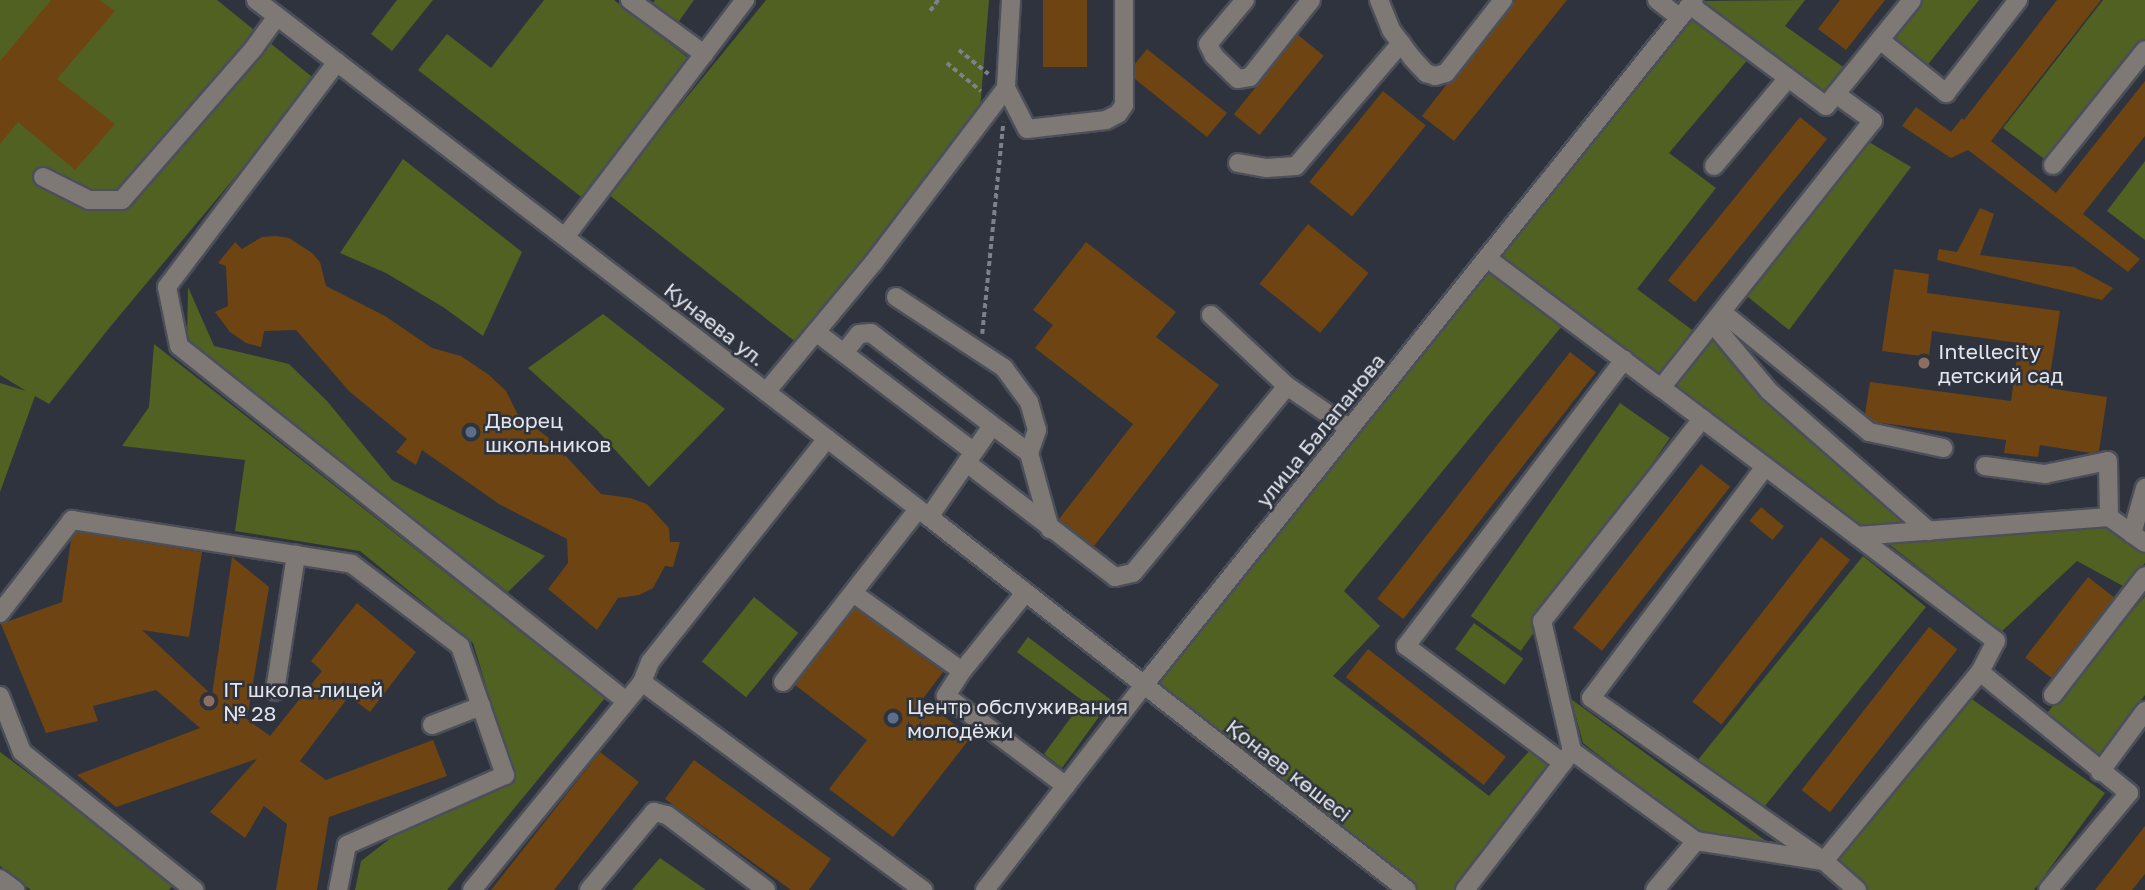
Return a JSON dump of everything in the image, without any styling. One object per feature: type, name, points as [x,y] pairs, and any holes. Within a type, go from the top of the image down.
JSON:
[{"type":"street","name":"Кунаева ул.","points":[[256,0],[1144,685]]},
{"type":"street","points":[[565,237],[745,0]]},
{"type":"street","points":[[1012,0],[1006,89],[1027,129],[1106,120],[1118,114],[1124,105],[1124,0]]},
{"type":"street","points":[[1245,0],[1208,44],[1214,56],[1238,79],[1250,78],[1311,0]]},
{"type":"street","points":[[1379,0],[1391,30],[1426,73],[1435,76],[1446,73],[1503,0]]},
{"type":"street","points":[[1657,0],[1688,8],[1826,106],[1912,0]]},
{"type":"street","points":[[1880,40],[1946,93],[2018,0]]},
{"type":"street","points":[[633,1],[704,54]]},
{"type":"street","name":"улица Балапанова","points":[[985,890],[1144,685],[1688,8]]},
{"type":"street","points":[[43,177],[89,200],[122,200],[254,48],[277,16]]},
{"type":"street","points":[[1238,163],[1267,168],[1296,166],[1401,43]]},
{"type":"street","points":[[2053,166],[2145,50]]},
{"type":"street","points":[[337,62],[167,287],[179,346],[626,701]]},
{"type":"street","points":[[1714,166],[1788,78]]},
{"type":"street","points":[[766,392],[874,262],[1006,89]]},
{"type":"street","points":[[1661,388],[1873,121],[1836,94]]},
{"type":"street","points":[[1487,258],[1996,640],[1980,672],[1825,861]]},
{"type":"street","points":[[897,297],[981,350],[1004,368],[1029,402],[1037,430],[1036,441],[1029,453]]},
{"type":"street","points":[[1210,315],[1287,386],[1350,429]]},
{"type":"street","points":[[1718,318],[1869,432],[1943,448]]},
{"type":"street","points":[[1718,318],[1769,391],[1929,531]]},
{"type":"street","points":[[816,332],[971,457],[1050,529],[1115,577],[1133,573],[1287,386]]},
{"type":"street","points":[[844,353],[859,334],[871,333],[1029,453],[1050,529]]},
{"type":"street","points":[[1624,360],[1406,646],[1696,841],[1825,861]]},
{"type":"street","points":[[1465,890],[1568,757],[1542,621],[1702,419]]},
{"type":"street","points":[[783,682],[853,593],[971,457],[992,426]]},
{"type":"street","points":[[472,890],[642,681],[650,662],[827,439]]},
{"type":"street","points":[[1985,466],[2045,474],[2108,461],[2109,517]]},
{"type":"street","points":[[1765,467],[1591,698],[1825,861],[1857,890]]},
{"type":"street","points":[[1857,536],[2109,517],[2139,539],[2145,488]]},
{"type":"street","points":[[0,613],[72,520],[352,564],[460,646],[505,775],[347,845],[338,890]]},
{"type":"street","points":[[275,691],[296,555]]},
{"type":"street","points":[[2053,695],[2145,576]]},
{"type":"street","points":[[853,593],[962,671]]},
{"type":"street","points":[[1025,593],[962,671],[946,696],[1066,786]]},
{"type":"street","points":[[1980,672],[2129,793],[2048,890]]},
{"type":"street","points":[[642,681],[922,890]]},
{"type":"street","name":"Қонаев көшесі","points":[[1144,685],[1407,890]]},
{"type":"street","points":[[0,696],[22,752],[186,888]]},
{"type":"street","points":[[432,725],[481,706]]},
{"type":"street","points":[[2100,772],[2145,711]]},
{"type":"street","points":[[589,890],[654,812],[667,815],[766,890]]},
{"type":"street","points":[[1655,890],[1696,841]]},
{"type":"street","points":[[0,878],[15,890]]},
{"type":"path","points":[[930,11],[938,0]]},
{"type":"path","points":[[959,50],[1006,89],[981,350]]},
{"type":"path","points":[[947,63],[995,103]]},
{"type":"green space","points":[[0,0],[217,0],[316,80],[49,404],[35,396],[0,492],[0,383],[26,391],[0,375]]},
{"type":"green space","points":[[397,0],[433,0],[392,51],[371,34]]},
{"type":"green space","points":[[544,0],[614,0],[692,61],[584,199],[418,70],[447,34],[491,68]]},
{"type":"green space","points":[[655,0],[694,0],[677,24],[649,7]]},
{"type":"green space","points":[[766,0],[989,0],[980,110],[797,343],[608,194]]},
{"type":"green space","points":[[1805,0],[1785,26],[1846,69],[1823,95],[1700,1]]},
{"type":"green space","points":[[1920,0],[1979,0],[1926,67],[1888,39]]},
{"type":"green space","points":[[2103,0],[2145,0],[2145,39],[2047,161],[2003,128]]},
{"type":"green space","points":[[1694,12],[1750,57],[1669,153],[1716,188],[1637,289],[1699,335],[1657,377],[1495,253]]},
{"type":"green space","points":[[1869,142],[1911,167],[1789,330],[1743,293]]},
{"type":"green space","points":[[403,159],[522,252],[483,336],[443,307],[386,273],[340,253]]},
{"type":"green space","points":[[2145,161],[2145,240],[2107,211]]},
{"type":"green space","points":[[1488,269],[1562,326],[1344,591],[1380,626],[1333,676],[1489,796],[1531,749],[1555,765],[1459,890],[1417,890],[1153,682]]},
{"type":"green space","points":[[188,287],[214,346],[289,364],[327,401],[392,480],[545,556],[508,592],[187,344]]},
{"type":"green space","points":[[603,314],[725,409],[649,487],[597,430],[528,368]]},
{"type":"green space","points":[[1715,331],[1915,525],[1861,531],[1672,390]]},
{"type":"green space","points":[[154,344],[605,698],[447,890],[355,890],[361,861],[392,837],[515,782],[473,643],[360,551],[235,531],[245,460],[122,446],[149,407]]},
{"type":"green space","points":[[1620,403],[1670,438],[1521,651],[1471,616]]},
{"type":"green space","points":[[2108,525],[2145,554],[2145,563],[2123,586],[2077,561],[2001,632],[1876,534]]},
{"type":"green space","points":[[1863,556],[1926,607],[1759,813],[1696,762]]},
{"type":"green space","points":[[2145,596],[2145,695],[2097,757],[2047,713]]},
{"type":"green space","points":[[754,597],[798,633],[746,697],[702,662]]},
{"type":"green space","points":[[1474,623],[1523,659],[1505,685],[1455,649]]},
{"type":"green space","points":[[1028,637],[1111,700],[1062,768],[1044,754],[1083,701],[1017,652]]},
{"type":"green space","points":[[1966,695],[2105,793],[2034,890],[1846,890],[1826,874]]},
{"type":"green space","points":[[1571,699],[1781,852],[1702,835],[1583,743]]},
{"type":"green space","points":[[0,752],[175,883],[169,890],[31,890],[0,866]]},
{"type":"green space","points":[[660,858],[706,890],[632,890]]},
{"type":"building","points":[[51,0],[99,0],[115,11],[57,79],[115,124],[75,170],[18,122],[0,144],[0,61]]},
{"type":"building","points":[[1043,0],[1087,0],[1087,67],[1043,67]]},
{"type":"building","points":[[1515,0],[1567,0],[1454,141],[1422,116],[1447,84],[1455,80]]},
{"type":"building","points":[[1840,0],[1885,0],[1846,50],[1818,29]]},
{"type":"building","points":[[2057,0],[2101,0],[1991,141],[2056,193],[2145,81],[2145,136],[2083,214],[2140,259],[2128,272],[1968,150],[1951,158],[1902,126],[1916,107],[1951,132],[1962,118],[1964,120]]},
{"type":"building","points":[[1298,35],[1324,56],[1259,135],[1234,114]]},
{"type":"building","points":[[1147,49],[1227,113],[1207,137],[1135,79],[1135,64]]},
{"type":"building","points":[[1383,91],[1426,126],[1352,217],[1309,182]]},
{"type":"building","points":[[1800,117],[1827,139],[1695,302],[1668,280]]},
{"type":"building","points":[[1980,208],[1994,214],[1980,255],[2074,267],[2113,288],[2102,300],[1937,260],[1939,249],[1957,252]]},
{"type":"building","points":[[1308,224],[1369,273],[1320,333],[1260,284]]},
{"type":"building","name":"Дворец школьников","points":[[262,237],[289,238],[312,253],[320,262],[326,286],[385,316],[432,348],[461,356],[489,375],[506,391],[518,415],[549,438],[601,494],[630,498],[647,504],[669,528],[670,542],[680,542],[673,567],[665,566],[653,588],[639,595],[618,598],[597,630],[548,589],[568,563],[567,539],[499,504],[422,450],[416,465],[396,452],[407,439],[349,391],[296,330],[264,331],[261,347],[246,343],[230,332],[215,312],[228,306],[226,266],[218,263],[235,242],[242,249]]},
{"type":"building","points":[[1086,242],[1176,312],[1156,337],[1219,385],[1094,546],[1059,519],[1133,424],[1035,348],[1053,325],[1033,310]]},
{"type":"building","name":"Intellecity детский сад","points":[[1894,269],[1929,274],[1927,293],[2060,311],[2048,388],[2107,397],[2099,451],[2091,453],[2040,445],[2038,457],[2004,453],[2006,440],[1875,422],[1865,414],[1870,382],[2011,401],[2019,343],[1932,331],[1929,357],[1882,351]]},
{"type":"building","points":[[1570,352],[1596,372],[1403,619],[1377,599]]},
{"type":"building","points":[[1701,464],[1730,487],[1602,651],[1573,628]]},
{"type":"building","points":[[1761,507],[1784,526],[1772,540],[1749,521]]},
{"type":"building","name":"IT школа-лицей № 28","points":[[77,532],[202,552],[189,637],[142,630],[212,695],[232,557],[269,587],[247,719],[270,736],[322,671],[311,661],[357,603],[416,652],[370,712],[349,696],[300,761],[326,780],[433,740],[447,776],[329,817],[317,890],[276,890],[287,824],[264,806],[245,838],[210,812],[257,759],[116,807],[77,775],[200,728],[156,690],[93,706],[98,721],[46,733],[1,624],[62,602],[71,540]]},
{"type":"building","points":[[1821,537],[1850,560],[1721,724],[1692,702]]},
{"type":"building","points":[[2088,577],[2114,597],[2051,678],[2025,657]]},
{"type":"building","name":"Центр обслуживания молодёжи","points":[[855,608],[943,672],[922,700],[971,737],[893,837],[829,789],[867,740],[795,685]]},
{"type":"building","points":[[1929,627],[1957,649],[1830,812],[1802,790]]},
{"type":"building","points":[[1368,649],[1506,757],[1484,785],[1346,677]]},
{"type":"building","points":[[600,752],[639,782],[554,890],[491,890]]},
{"type":"building","points":[[694,760],[831,859],[809,890],[791,890],[665,799]]},
{"type":"building","points":[[2145,826],[2145,874],[2132,890],[2095,890]]},
{"type":"place","name":"Intellecity детский сад","points":[[1924,363]]},
{"type":"place","name":"Дворец школьников","points":[[471,432]]},
{"type":"place","name":"IT школа-лицей № 28","points":[[209,701]]},
{"type":"place","name":"Центр обслуживания молодёжи","points":[[893,718]]}]
